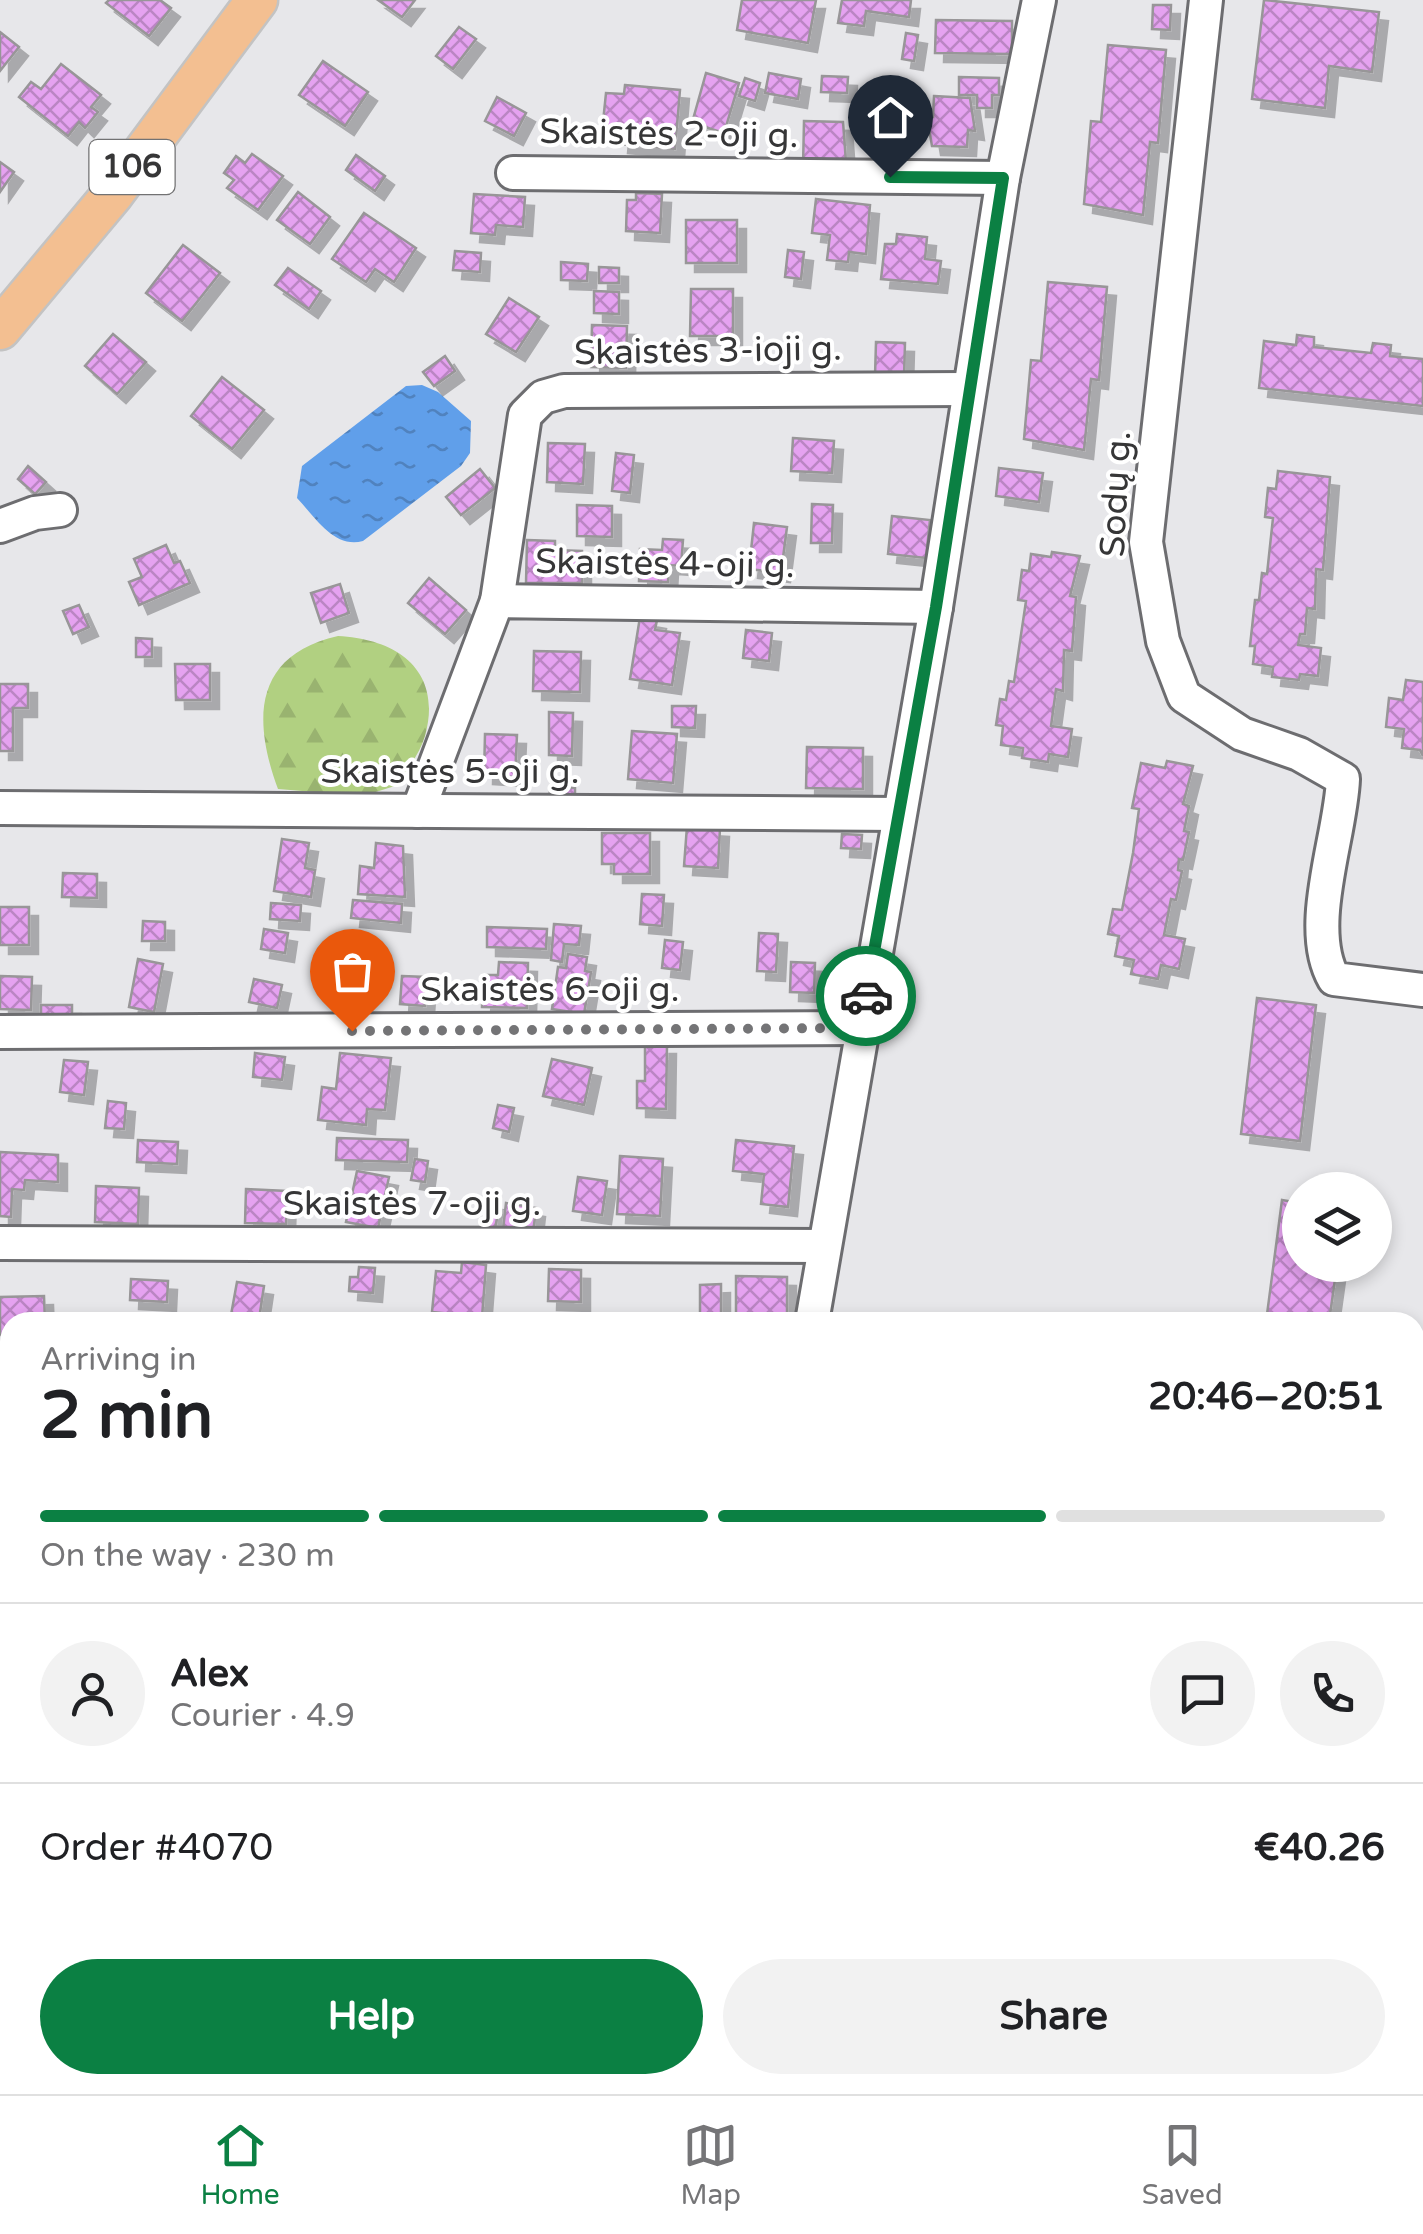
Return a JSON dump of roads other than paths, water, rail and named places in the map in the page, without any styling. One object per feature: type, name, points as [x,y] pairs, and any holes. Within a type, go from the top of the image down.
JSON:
[{"type":"main road","name":"106","points":[[0,328],[112,194],[257,0]]},
{"type":"street","points":[[814,1312],[936,607],[1003,178],[1039,0]]},
{"type":"street","name":"Sodų g.","points":[[1206,0],[1146,542],[1162,640],[1184,696],[1242,734],[1299,754],[1343,779],[1325,894],[1327,955],[1334,979],[1423,990]]},
{"type":"street","name":"Skaistės 2-oji g.","points":[[514,172],[1003,178]]},
{"type":"street","name":"Skaistės 3-ioji g.","points":[[497,601],[524,415],[543,397],[564,391],[968,390]]},
{"type":"street","points":[[0,526],[35,513],[60,510]]},
{"type":"street","name":"Skaistės 4-oji g.","points":[[418,812],[497,601],[936,607]]},
{"type":"street","name":"Skaistės 5-oji g.","points":[[0,808],[899,814]]},
{"type":"street","name":"Skaistės 6-oji g.","points":[[0,1032],[860,1028]]},
{"type":"street","name":"Skaistės 7-oji g.","points":[[0,1243],[824,1246]]},
{"type":"water","points":[[422,385],[438,392],[471,421],[470,453],[461,466],[363,541],[334,536],[297,498],[302,466],[406,386]]}]
